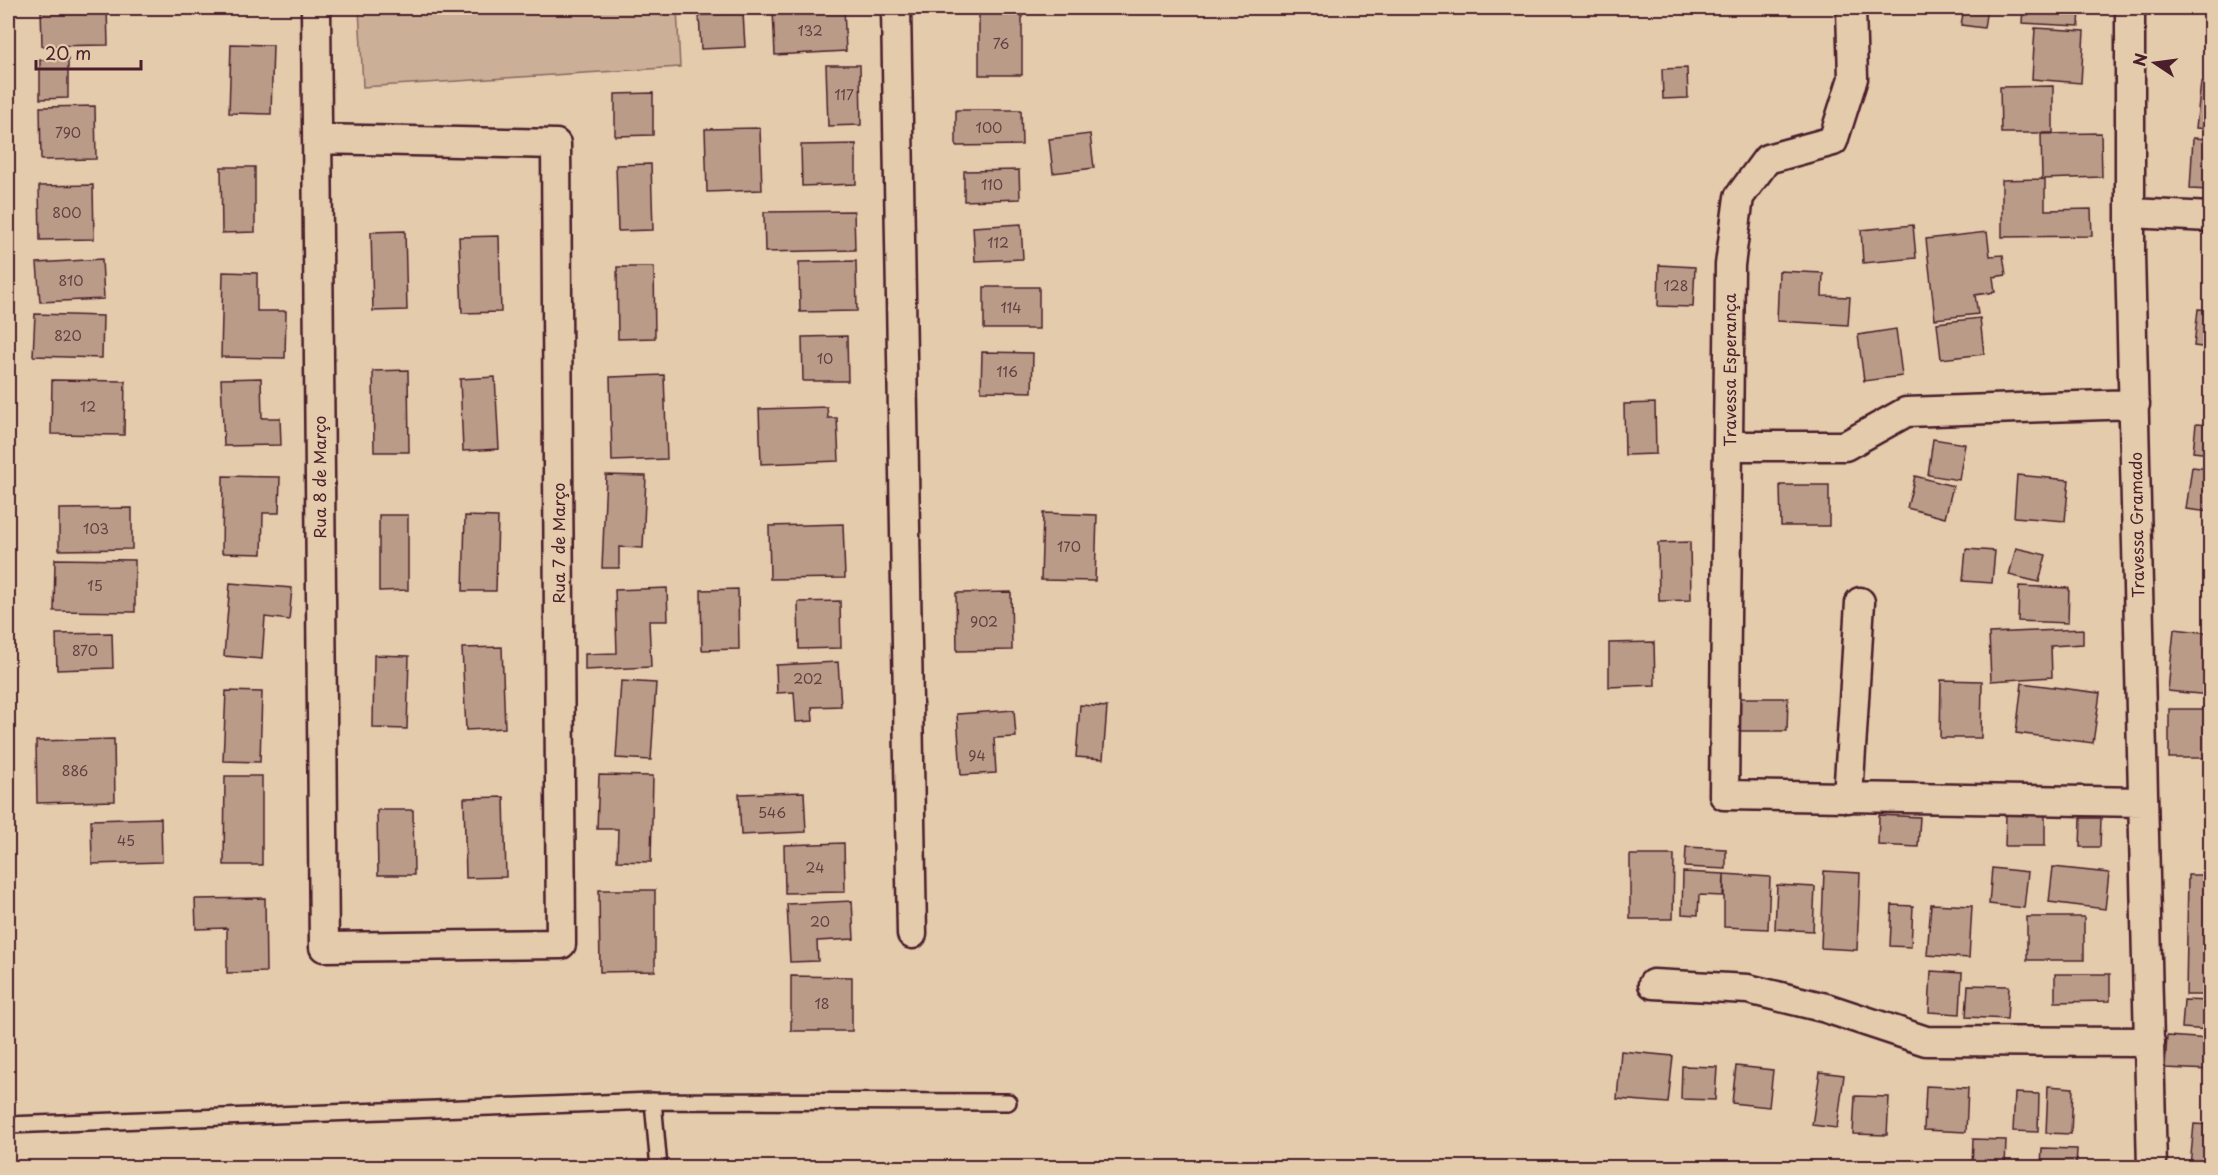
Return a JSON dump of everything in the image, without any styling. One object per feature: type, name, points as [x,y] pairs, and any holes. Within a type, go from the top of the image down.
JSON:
[{"type":"street","name":"Rua 8 de Março","points":[[316,8],[324,947]]},
{"type":"street","points":[[896,8],[912,934]]},
{"type":"street","name":"Travessa Esperança","points":[[1848,798],[1724,795],[1730,446],[1730,265],[1739,197],[1767,159],[1833,141],[1853,78],[1851,8]]},
{"type":"street","name":"Travessa Gramado","points":[[2130,8],[2131,213],[2152,1167]]},
{"type":"street","name":"Rua 7 de Março","points":[[317,139],[556,144],[561,944],[324,947]]},
{"type":"street","points":[[2131,213],[2211,217]]},
{"type":"street","points":[[1730,446],[1845,446],[1906,412],[2135,404]]},
{"type":"street","points":[[1860,602],[1848,798],[2143,802]]},
{"type":"street","points":[[1653,984],[1748,989],[1826,1008],[1926,1041],[2150,1042]]},
{"type":"lane","points":[[8,1125],[654,1101],[1008,1102]]},
{"type":"lane","points":[[654,1101],[659,1167]]},
{"type":"shaded area","points":[[359,8],[677,8],[680,67],[363,87]]},
{"type":"building","points":[[41,8],[107,8],[108,45],[42,46]]},
{"type":"building","points":[[844,8],[846,51],[775,55],[773,10]]},
{"type":"building","points":[[1964,8],[1987,8],[1984,28],[1961,25]]},
{"type":"building","points":[[2023,8],[2080,8],[2079,26],[2022,23]]},
{"type":"building","points":[[743,13],[745,47],[701,49],[699,15]]},
{"type":"building","points":[[979,14],[1022,14],[1022,75],[979,75]]},
{"type":"building","points":[[2035,28],[2084,31],[2081,83],[2032,79]]},
{"type":"building","points":[[231,44],[273,45],[271,114],[229,113]]},
{"type":"building","points":[[68,59],[68,98],[40,99],[40,60]]},
{"type":"building","points":[[826,65],[860,65],[861,125],[828,126]]},
{"type":"building","points":[[1687,68],[1688,98],[1663,99],[1662,69]]},
{"type":"building","points":[[2201,82],[2210,83],[2210,129],[2196,128]]},
{"type":"building","points":[[2053,86],[2053,133],[2001,133],[2000,87]]},
{"type":"building","points":[[653,93],[653,135],[615,136],[615,94]]},
{"type":"building","points":[[95,106],[96,159],[41,160],[40,107]]},
{"type":"building","points":[[956,110],[1021,110],[1022,145],[956,146]]},
{"type":"building","points":[[760,128],[762,190],[707,192],[705,129]]},
{"type":"building","points":[[2101,133],[2102,177],[2042,179],[2041,134]]},
{"type":"building","points":[[1090,134],[1094,168],[1053,173],[1049,139]]},
{"type":"building","points":[[2193,138],[2210,139],[2210,190],[2190,189]]},
{"type":"building","points":[[856,144],[856,184],[802,186],[801,145]]},
{"type":"building","points":[[651,164],[653,230],[618,231],[616,165]]},
{"type":"building","points":[[221,167],[255,167],[255,232],[222,233]]},
{"type":"building","points":[[1019,170],[1020,199],[964,201],[964,171]]},
{"type":"building","points":[[2045,179],[2045,210],[2091,209],[2092,236],[2002,237],[2002,180]]},
{"type":"building","points":[[93,185],[94,239],[40,240],[39,186]]},
{"type":"building","points":[[854,211],[855,250],[765,252],[764,212]]},
{"type":"building","points":[[1021,224],[1023,259],[975,261],[973,227]]},
{"type":"building","points":[[1913,225],[1916,258],[1863,263],[1861,230]]},
{"type":"building","points":[[405,231],[407,310],[373,311],[371,232]]},
{"type":"building","points":[[1987,232],[1990,256],[2003,255],[2006,275],[1993,277],[1995,292],[1975,295],[1978,314],[1935,319],[1926,239]]},
{"type":"building","points":[[499,236],[501,312],[462,313],[459,237]]},
{"type":"building","points":[[102,259],[104,299],[40,302],[37,263]]},
{"type":"building","points":[[856,261],[857,311],[800,312],[799,262]]},
{"type":"building","points":[[1659,265],[1695,267],[1693,307],[1658,306]]},
{"type":"building","points":[[617,267],[654,267],[655,338],[618,339]]},
{"type":"building","points":[[1779,271],[1823,273],[1822,296],[1850,297],[1848,325],[1777,321]]},
{"type":"building","points":[[223,272],[257,273],[257,311],[286,311],[285,358],[221,357]]},
{"type":"building","points":[[984,287],[1039,287],[1039,329],[984,329]]},
{"type":"building","points":[[2198,309],[2210,310],[2210,348],[2194,346]]},
{"type":"building","points":[[35,314],[103,316],[102,358],[33,356]]},
{"type":"building","points":[[1980,318],[1984,354],[1941,359],[1937,323]]},
{"type":"building","points":[[1896,329],[1902,376],[1864,381],[1858,335]]},
{"type":"building","points":[[847,336],[848,381],[803,381],[802,337]]},
{"type":"building","points":[[982,352],[1033,353],[1032,392],[981,391]]},
{"type":"building","points":[[408,370],[409,452],[374,452],[373,371]]},
{"type":"building","points":[[664,375],[667,459],[612,461],[610,377]]},
{"type":"building","points":[[495,377],[499,449],[463,451],[460,379]]},
{"type":"building","points":[[261,378],[262,418],[280,418],[281,445],[224,446],[221,379]]},
{"type":"building","points":[[52,380],[125,381],[124,435],[51,434]]},
{"type":"building","points":[[1655,403],[1656,454],[1625,455],[1624,404]]},
{"type":"building","points":[[827,407],[828,418],[837,418],[839,461],[761,464],[759,409]]},
{"type":"building","points":[[2196,424],[2210,425],[2210,454],[2193,452]]},
{"type":"building","points":[[1933,439],[1965,444],[1959,480],[1928,475]]},
{"type":"building","points":[[2192,467],[2210,469],[2210,512],[2186,509]]},
{"type":"building","points":[[606,475],[646,476],[643,548],[619,547],[619,568],[602,568]]},
{"type":"building","points":[[2017,475],[2069,480],[2065,521],[2014,517]]},
{"type":"building","points":[[223,476],[280,477],[279,513],[263,513],[262,554],[222,553]]},
{"type":"building","points":[[1915,476],[1953,486],[1945,518],[1907,508]]},
{"type":"building","points":[[1780,485],[1829,485],[1829,526],[1781,526]]},
{"type":"building","points":[[132,508],[132,549],[59,550],[59,509]]},
{"type":"building","points":[[1043,513],[1097,515],[1095,581],[1041,580]]},
{"type":"building","points":[[379,515],[408,515],[408,590],[379,591]]},
{"type":"building","points":[[465,516],[498,517],[496,591],[463,591]]},
{"type":"building","points":[[843,524],[845,578],[770,579],[769,526]]},
{"type":"building","points":[[1690,542],[1691,600],[1659,601],[1658,543]]},
{"type":"building","points":[[2016,548],[2046,555],[2039,582],[2009,575]]},
{"type":"building","points":[[1966,549],[1995,551],[1992,583],[1963,581]]},
{"type":"building","points":[[55,559],[135,560],[135,612],[54,611]]},
{"type":"building","points":[[230,583],[292,588],[289,620],[265,617],[262,659],[224,656]]},
{"type":"building","points":[[2019,586],[2069,588],[2068,623],[2018,621]]},
{"type":"building","points":[[667,588],[668,621],[649,621],[651,667],[585,670],[585,654],[617,653],[615,590]]},
{"type":"building","points":[[738,589],[739,649],[702,650],[701,590]]},
{"type":"building","points":[[1011,592],[1012,650],[957,651],[956,593]]},
{"type":"building","points":[[840,601],[841,648],[799,649],[798,602]]},
{"type":"building","points":[[2083,629],[2083,644],[2051,646],[2052,677],[1991,681],[1989,633]]},
{"type":"building","points":[[2174,629],[2210,633],[2210,695],[2168,691]]},
{"type":"building","points":[[112,633],[113,668],[57,670],[56,634]]},
{"type":"building","points":[[1654,642],[1655,685],[1609,687],[1609,643]]},
{"type":"building","points":[[502,647],[505,728],[466,730],[462,648]]},
{"type":"building","points":[[374,655],[409,656],[407,729],[373,728]]},
{"type":"building","points":[[838,662],[841,706],[812,707],[813,721],[796,722],[794,692],[777,693],[776,665]]},
{"type":"building","points":[[1941,680],[1982,681],[1981,738],[1940,738]]},
{"type":"building","points":[[621,681],[656,683],[651,760],[616,758]]},
{"type":"building","points":[[2022,683],[2100,693],[2093,743],[2016,733]]},
{"type":"building","points":[[226,691],[262,692],[260,762],[223,761]]},
{"type":"building","points":[[1737,698],[1788,698],[1787,731],[1737,731]]},
{"type":"building","points":[[1080,705],[1107,707],[1103,759],[1076,757]]},
{"type":"building","points":[[2169,709],[2210,709],[2210,758],[2169,758]]},
{"type":"building","points":[[1014,710],[1016,737],[994,738],[996,773],[961,775],[957,714]]},
{"type":"building","points":[[114,739],[115,801],[37,803],[36,741]]},
{"type":"building","points":[[599,775],[653,776],[651,862],[617,861],[618,829],[597,829]]},
{"type":"building","points":[[225,776],[262,776],[262,865],[224,865]]},
{"type":"building","points":[[804,792],[806,832],[741,835],[739,794]]},
{"type":"building","points":[[504,797],[506,877],[466,878],[464,798]]},
{"type":"building","points":[[377,810],[413,810],[414,875],[378,875]]},
{"type":"building","points":[[1879,815],[1920,817],[1918,847],[1878,845]]},
{"type":"building","points":[[2006,815],[2045,815],[2045,846],[2005,846]]},
{"type":"building","points":[[161,818],[162,862],[92,864],[91,820]]},
{"type":"building","points":[[2081,818],[2101,818],[2100,847],[2080,847]]},
{"type":"building","points":[[844,843],[845,892],[785,893],[784,845]]},
{"type":"building","points":[[1686,847],[1726,849],[1726,869],[1685,867]]},
{"type":"building","points":[[1630,855],[1674,855],[1673,919],[1630,919]]},
{"type":"building","points":[[2053,867],[2109,873],[2105,909],[2049,902]]},
{"type":"building","points":[[1992,868],[2028,872],[2024,908],[1989,904]]},
{"type":"building","points":[[1824,871],[1860,873],[1857,950],[1821,948]]},
{"type":"building","points":[[1683,872],[1724,874],[1723,896],[1699,895],[1698,915],[1682,914]]},
{"type":"building","points":[[1724,874],[1770,877],[1768,929],[1724,927]]},
{"type":"building","points":[[2188,875],[2210,875],[2210,995],[2186,995]]},
{"type":"building","points":[[1777,885],[1815,887],[1813,931],[1775,929]]},
{"type":"building","points":[[599,890],[655,890],[655,971],[600,972]]},
{"type":"building","points":[[265,898],[266,972],[227,973],[227,928],[196,929],[195,899]]},
{"type":"building","points":[[852,901],[854,939],[817,941],[818,961],[790,962],[787,904]]},
{"type":"building","points":[[1931,904],[1972,906],[1969,958],[1927,955]]},
{"type":"building","points":[[1892,905],[1913,906],[1911,947],[1890,946]]},
{"type":"building","points":[[2027,917],[2084,917],[2084,960],[2027,960]]},
{"type":"building","points":[[1931,971],[1962,973],[1960,1014],[1929,1012]]},
{"type":"building","points":[[2055,974],[2110,974],[2110,1001],[2055,1002]]},
{"type":"building","points":[[791,976],[852,977],[852,1031],[791,1031]]},
{"type":"building","points":[[1968,985],[2009,986],[2007,1019],[1966,1017]]},
{"type":"building","points":[[2184,1000],[2210,1001],[2210,1030],[2182,1028]]},
{"type":"building","points":[[2167,1036],[2210,1039],[2210,1070],[2165,1068]]},
{"type":"building","points":[[1621,1051],[1673,1056],[1668,1103],[1617,1099]]},
{"type":"building","points":[[1682,1066],[1717,1067],[1715,1100],[1681,1099]]},
{"type":"building","points":[[1736,1066],[1773,1070],[1769,1107],[1732,1103]]},
{"type":"building","points":[[1820,1072],[1844,1075],[1837,1128],[1812,1125]]},
{"type":"building","points":[[1926,1086],[1968,1088],[1966,1132],[1924,1130]]},
{"type":"building","points":[[2048,1086],[2073,1088],[2071,1134],[2046,1133]]},
{"type":"building","points":[[2015,1093],[2039,1094],[2038,1132],[2013,1131]]},
{"type":"building","points":[[1855,1096],[1889,1097],[1887,1135],[1853,1134]]},
{"type":"building","points":[[2194,1124],[2210,1125],[2210,1167],[2190,1166]]},
{"type":"building","points":[[1973,1139],[2006,1140],[2005,1168],[1972,1168]]},
{"type":"building","points":[[2042,1148],[2077,1149],[2076,1168],[2041,1168]]}]
